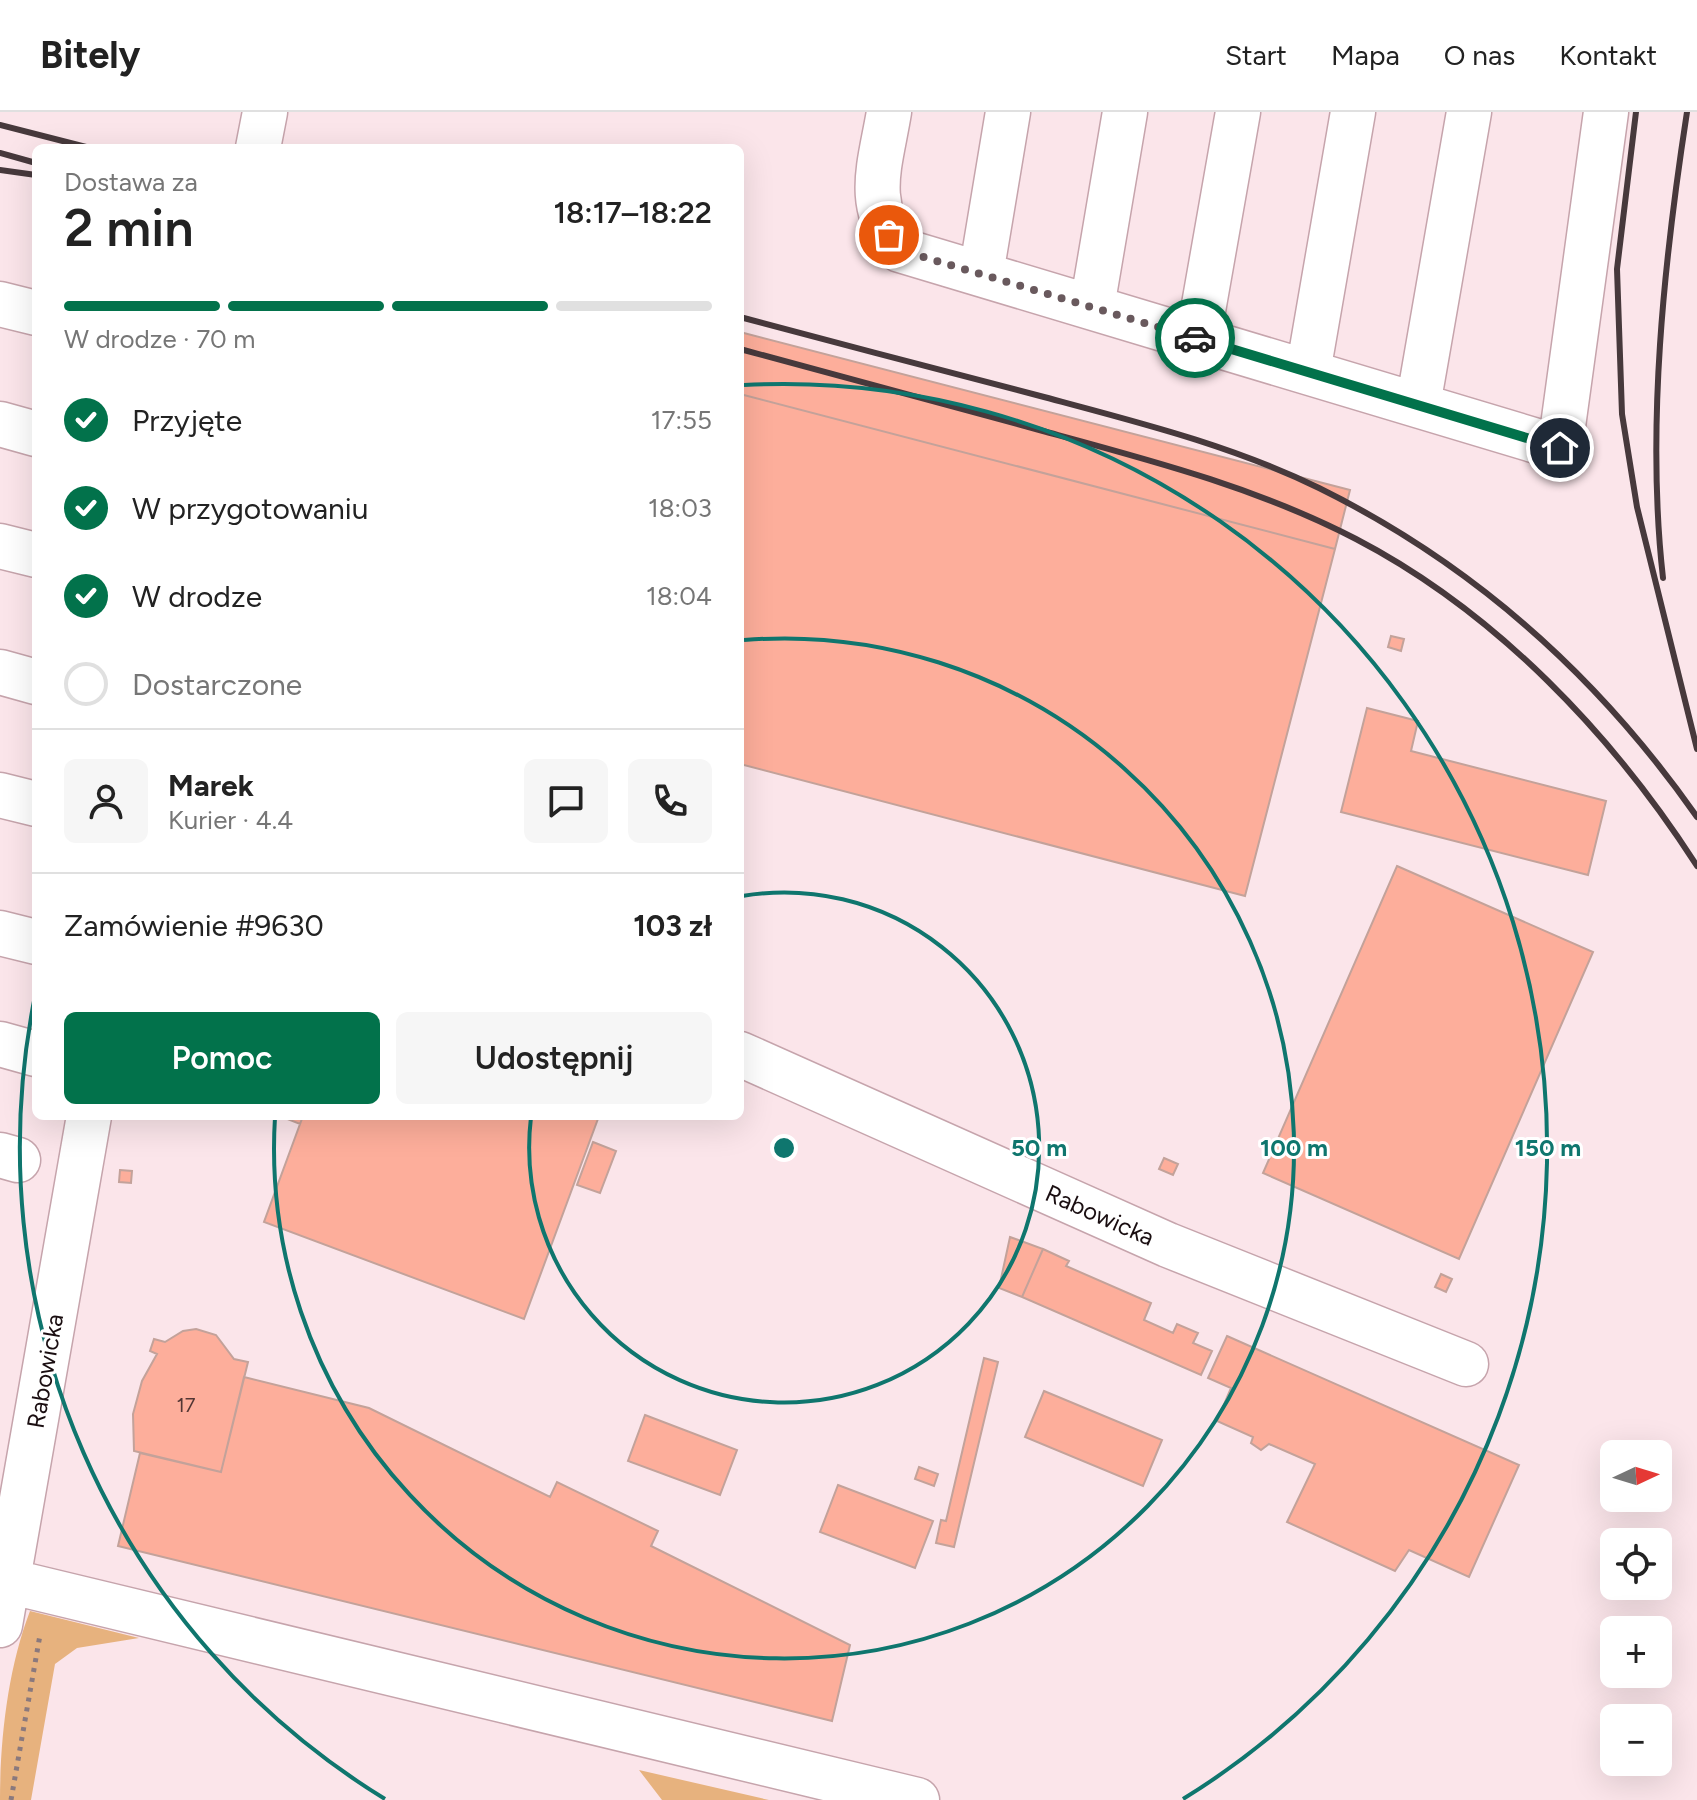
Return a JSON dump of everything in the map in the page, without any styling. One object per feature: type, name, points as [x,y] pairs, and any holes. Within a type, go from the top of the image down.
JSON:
[{"type":"street","points":[[259,144],[265,112]]},
{"type":"street","points":[[889,112],[875,195],[889,235],[900,250],[1560,448],[1606,112]]},
{"type":"street","points":[[981,274],[1008,112]]},
{"type":"street","points":[[1092,307],[1125,112]]},
{"type":"street","points":[[1198,339],[1238,112]]},
{"type":"street","points":[[1308,372],[1353,112]]},
{"type":"street","points":[[1418,405],[1469,112]]},
{"type":"street","points":[[0,304],[32,312]]},
{"type":"street","points":[[0,424],[32,433]]},
{"type":"street","points":[[0,546],[32,554]]},
{"type":"street","points":[[0,672],[32,681]]},
{"type":"street","points":[[0,795],[32,803]]},
{"type":"street","points":[[0,933],[32,941]]},
{"type":"street","points":[[0,1044],[32,1053]]},
{"type":"street","name":"Rabowicka","points":[[744,1056],[1168,1245],[1466,1364]]},
{"type":"street","name":"Rabowicka","points":[[11,1608],[88,1120]]},
{"type":"street","points":[[11,1608],[917,1800]]},
{"type":"path","points":[[11,1608],[11,1800]]},
{"type":"shaded area","points":[[30,1611],[139,1638],[77,1648],[55,1664],[31,1800],[0,1800],[7,1704],[16,1656]]},
{"type":"shaded area","points":[[639,1770],[769,1800],[662,1800]]},
{"type":"building","points":[[744,333],[1350,490],[1335,549],[744,395]]},
{"type":"building","points":[[744,395],[1335,549],[1245,896],[744,765]]},
{"type":"building","points":[[1391,636],[1404,639],[1401,651],[1388,647]]},
{"type":"building","points":[[1367,708],[1418,721],[1411,751],[1606,801],[1588,875],[1341,812]]},
{"type":"building","points":[[1397,866],[1593,952],[1459,1259],[1263,1173]]},
{"type":"building","points":[[302,1120],[598,1120],[524,1319],[264,1222]]},
{"type":"building","points":[[593,1142],[616,1151],[600,1193],[577,1185]]},
{"type":"building","points":[[1164,1158],[1178,1164],[1173,1175],[1159,1169]]},
{"type":"building","points":[[120,1170],[132,1171],[131,1183],[119,1182]]},
{"type":"building","points":[[1010,1237],[1043,1249],[1022,1297],[999,1288]]},
{"type":"building","points":[[1043,1249],[1069,1261],[1066,1266],[1151,1303],[1144,1320],[1173,1333],[1177,1324],[1198,1333],[1193,1343],[1212,1351],[1201,1375],[1022,1297]]},
{"type":"building","points":[[1441,1274],[1452,1279],[1446,1292],[1435,1287]]},
{"type":"building","points":[[196,1329],[216,1335],[234,1359],[248,1362],[221,1472],[134,1451],[133,1414],[142,1381],[157,1354],[150,1351],[154,1339],[165,1342],[183,1331]]},
{"type":"building","points":[[1227,1336],[1519,1465],[1469,1577],[1409,1550],[1395,1571],[1287,1522],[1315,1464],[1269,1444],[1261,1450],[1251,1443],[1253,1437],[1217,1421],[1231,1388],[1208,1378]]},
{"type":"building","points":[[984,1358],[998,1362],[954,1547],[936,1543],[941,1520],[946,1521]]},
{"type":"building","points":[[244,1377],[369,1408],[550,1497],[557,1482],[658,1531],[651,1546],[850,1645],[832,1721],[118,1546],[140,1453],[221,1472]]},
{"type":"building","points":[[1044,1391],[1162,1440],[1143,1486],[1025,1437]]},
{"type":"building","points":[[645,1415],[737,1450],[720,1495],[628,1461]]},
{"type":"building","points":[[919,1467],[938,1474],[934,1486],[915,1479]]},
{"type":"building","points":[[838,1485],[933,1521],[915,1568],[820,1532]]},
{"type":"railway","points":[[1636,112],[1617,269],[1622,414],[1637,507],[1697,749]]},
{"type":"railway","points":[[1663,578],[1656,463],[1660,345],[1671,227],[1687,112]]},
{"type":"railway","points":[[0,125],[74,144]]},
{"type":"railway","points":[[0,153],[32,162]]},
{"type":"railway","points":[[0,170],[32,174]]},
{"type":"railway","points":[[744,318],[1149,425],[1252,459],[1319,488],[1429,552],[1529,628],[1618,717],[1697,817]]},
{"type":"railway","points":[[744,350],[1163,464],[1281,505],[1356,539],[1457,602],[1548,681],[1628,770],[1697,866]]},
{"type":"way so far","points":[[889,235],[900,250],[1195,338]]},
{"type":"route","points":[[1195,338],[1560,448]]}]
